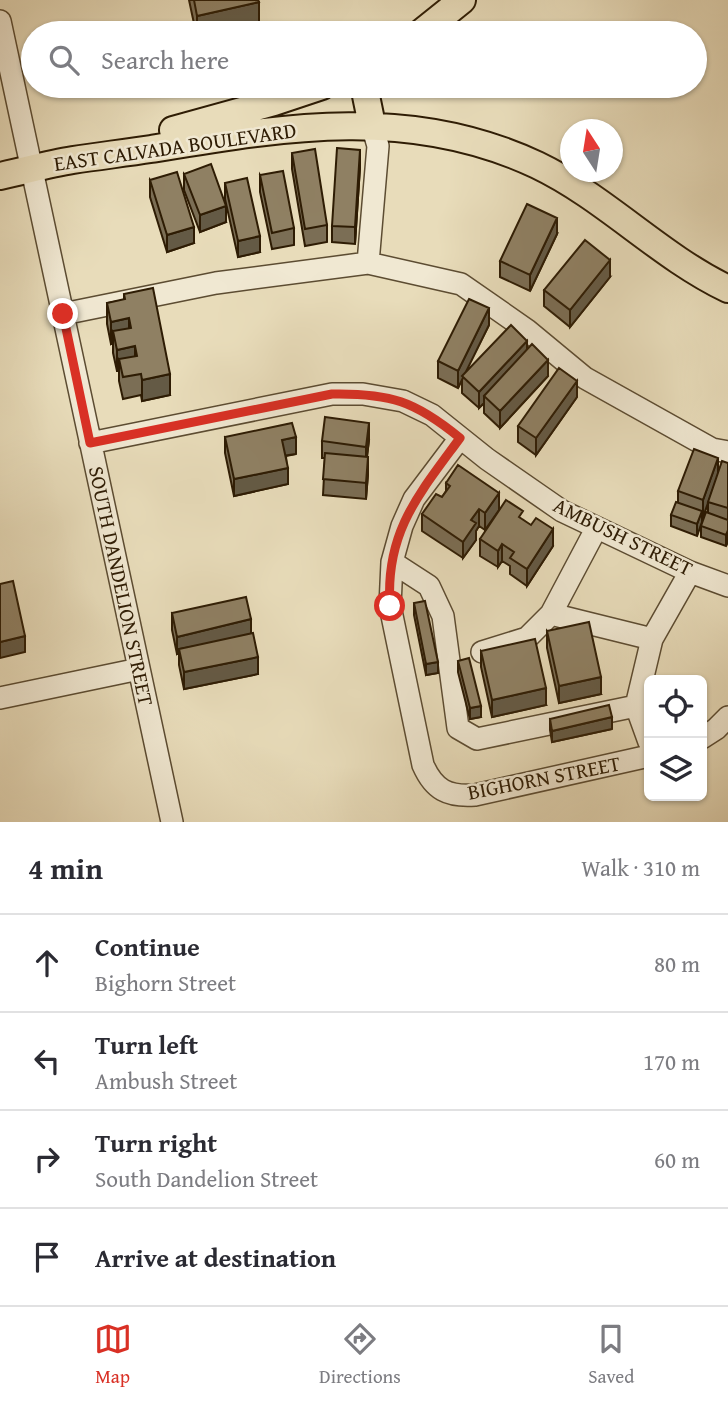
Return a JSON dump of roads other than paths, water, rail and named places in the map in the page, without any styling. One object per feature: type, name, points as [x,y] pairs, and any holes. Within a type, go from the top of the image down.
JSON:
[{"type":"main road","points":[[436,21],[462,0]]},
{"type":"main road","points":[[71,160],[286,98]]},
{"type":"main road","points":[[366,98],[372,125]]},
{"type":"main road","name":"EAST CALVADA BOULEVARD","points":[[0,176],[71,160],[223,136],[372,125],[416,129],[483,144],[537,165],[580,188],[673,257],[728,289]]},
{"type":"street","name":"SOUTH DANDELION STREET","points":[[0,21],[172,822]]},
{"type":"street","points":[[368,263],[379,146],[372,125]]},
{"type":"street","points":[[63,314],[216,283],[368,263],[461,284],[527,330],[585,378],[712,449],[728,452]]},
{"type":"street","name":"AMBUSH STREET","points":[[90,443],[342,394],[363,394],[402,401],[432,415],[562,511],[690,572],[728,586]]},
{"type":"street","name":"BIGHORN STREET","points":[[460,438],[414,499],[402,526],[392,562],[390,606],[424,765],[434,785],[448,793],[475,795],[644,757]]},
{"type":"street","points":[[482,652],[527,638],[551,614],[596,529]]},
{"type":"street","points":[[392,562],[429,586],[443,616],[458,728],[477,738],[636,706]]},
{"type":"street","points":[[648,738],[636,706],[652,639],[690,572]]},
{"type":"street","points":[[551,614],[652,639]]},
{"type":"street","points":[[0,698],[139,669]]},
{"type":"street","points":[[707,735],[728,717]]}]
